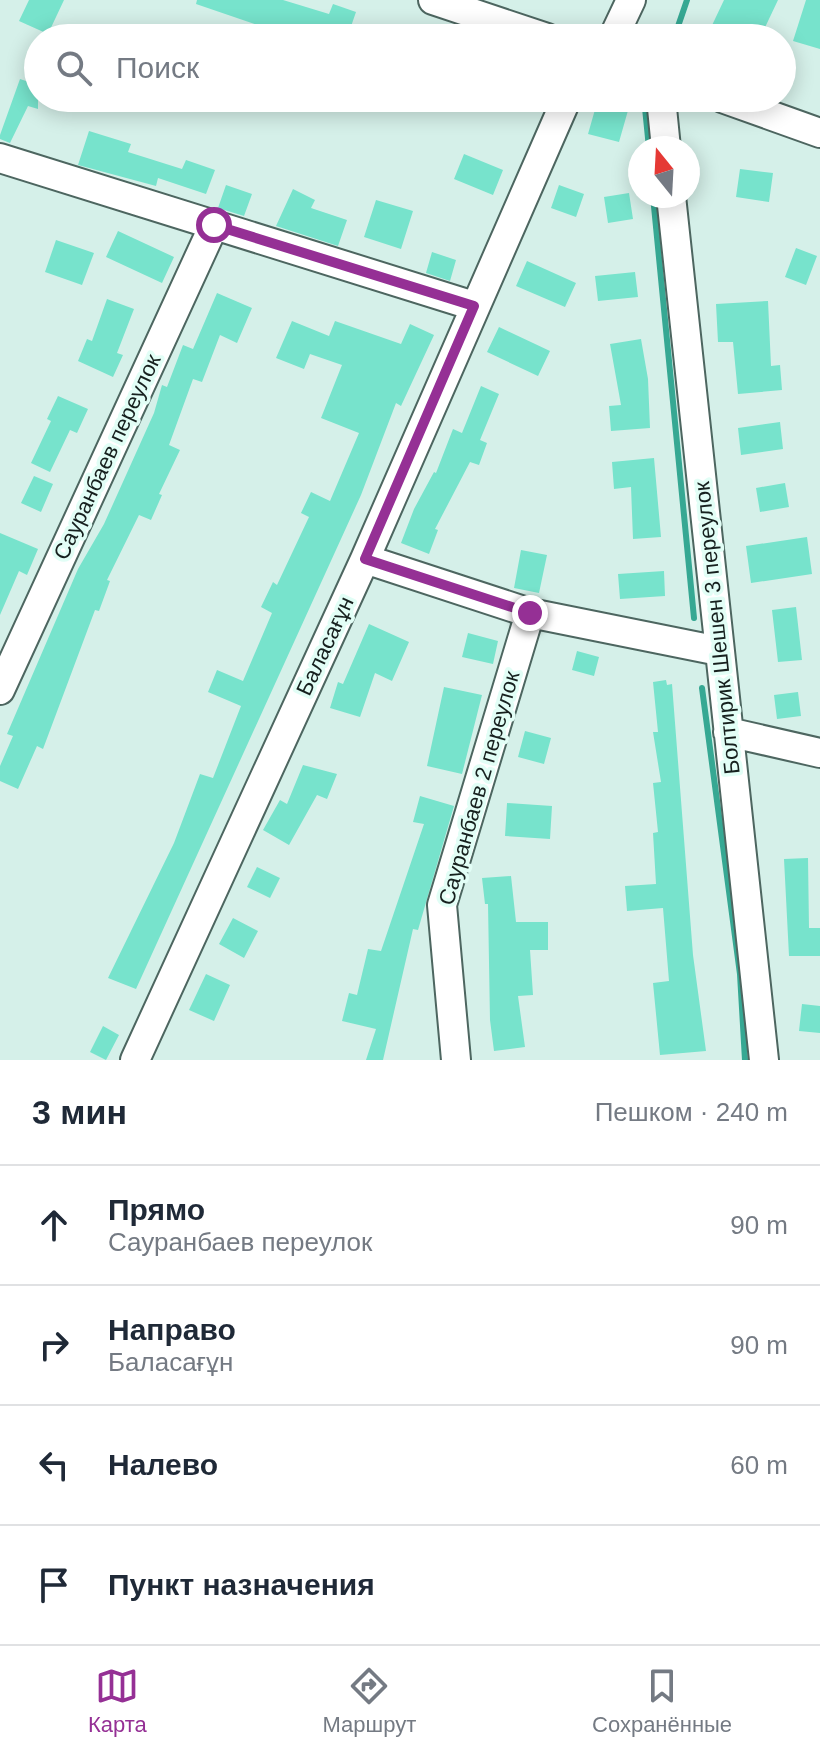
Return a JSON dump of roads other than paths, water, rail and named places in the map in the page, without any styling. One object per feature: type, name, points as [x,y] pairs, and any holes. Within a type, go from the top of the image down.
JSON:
[{"type":"street","points":[[433,0],[505,24]]},
{"type":"street","points":[[620,24],[631,0]]},
{"type":"street","name":"Баласағұн","points":[[135,1060],[365,559],[561,112]]},
{"type":"street","points":[[662,112],[665,136]]},
{"type":"street","points":[[761,112],[820,133]]},
{"type":"street","points":[[0,158],[474,306]]},
{"type":"street","name":"Болтирик Шешен 3 переулок","points":[[672,208],[764,1060]]},
{"type":"street","name":"Сауранбаев переулок","points":[[0,690],[214,225]]},
{"type":"street","points":[[365,559],[530,613],[719,651]]},
{"type":"street","name":"Сауранбаев 2 переулок","points":[[456,1060],[442,905],[530,613]]},
{"type":"street","points":[[728,732],[820,753]]},
{"type":"waterway","points":[[679,24],[687,0]]},
{"type":"waterway","points":[[645,112],[648,136]]},
{"type":"waterway","points":[[654,208],[694,618]]},
{"type":"waterway","points":[[702,688],[740,974],[745,1060]]}]
